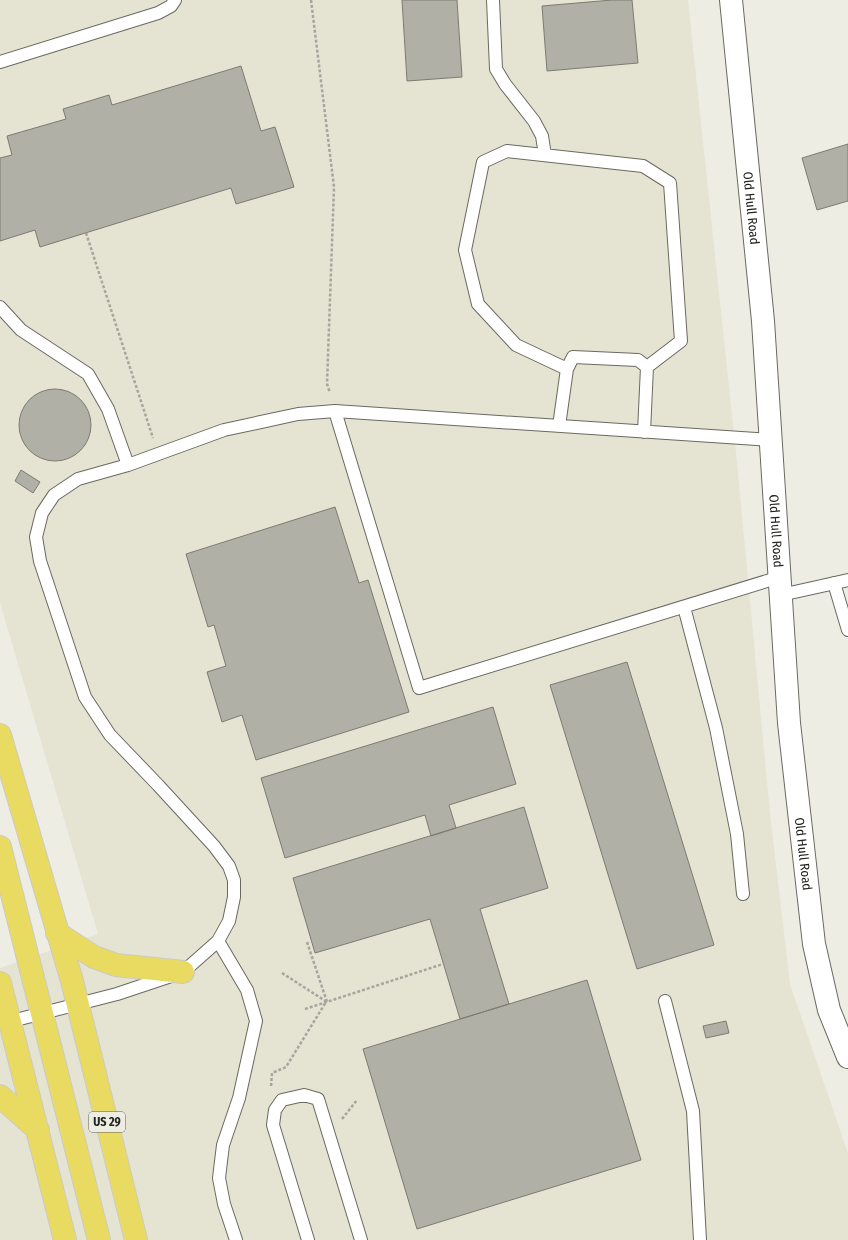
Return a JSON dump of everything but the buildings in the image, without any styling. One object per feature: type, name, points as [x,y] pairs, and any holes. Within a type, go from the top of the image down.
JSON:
[{"type":"highway","name":"US 29","points":[[0,736],[58,933],[136,1240]]},
{"type":"highway","points":[[0,847],[99,1240]]},
{"type":"highway","points":[[58,933],[94,958],[116,965],[184,972]]},
{"type":"highway","points":[[0,983],[5,1023],[38,1130],[66,1240]]},
{"type":"highway","points":[[0,1096],[38,1130]]},
{"type":"main road","name":"Old Hull Road","points":[[731,0],[763,321],[789,723],[814,944],[829,1010],[848,1057]]},
{"type":"lane","points":[[0,62],[158,13],[171,6],[175,0]]},
{"type":"lane","points":[[493,0],[496,69],[505,84],[534,121],[542,136],[545,155]]},
{"type":"lane","points":[[567,369],[516,345],[478,304],[465,250],[484,162],[507,151],[643,166],[670,182],[681,341],[647,367],[644,432]]},
{"type":"lane","points":[[0,308],[22,330],[88,374],[108,409],[128,465]]},
{"type":"lane","points":[[559,426],[567,369],[573,357],[638,360],[647,367]]},
{"type":"lane","points":[[335,411],[419,688],[684,607],[780,586],[834,583],[848,580]]},
{"type":"lane","points":[[5,1023],[77,1005],[159,981],[184,972],[218,941],[229,921],[234,897],[234,880],[229,866],[214,846],[110,735],[86,697],[40,561],[36,537],[42,513],[54,495],[78,479],[128,465],[224,430],[298,414],[335,411],[770,440]]},
{"type":"lane","points":[[834,583],[848,630]]},
{"type":"lane","points":[[684,607],[718,736],[737,834],[743,894]]},
{"type":"lane","points":[[218,941],[247,990],[256,1021],[239,1098],[223,1145],[219,1178],[224,1204],[236,1240]]},
{"type":"lane","points":[[665,1002],[693,1111],[700,1240]]},
{"type":"lane","points":[[308,1240],[273,1125],[275,1110],[282,1100],[304,1095],[318,1099],[361,1240]]},
{"type":"path","points":[[311,0],[334,187],[326,384],[335,411]]},
{"type":"path","points":[[86,233],[153,438]]},
{"type":"path","points":[[272,1073],[286,1067],[327,1002],[308,942]]},
{"type":"path","points":[[305,1009],[443,964]]},
{"type":"path","points":[[282,973],[327,1002]]},
{"type":"shaded area","points":[[0,0],[688,0],[737,462],[770,813],[790,984],[848,1153],[848,1240],[0,1240],[0,968],[98,934],[0,603]]}]
